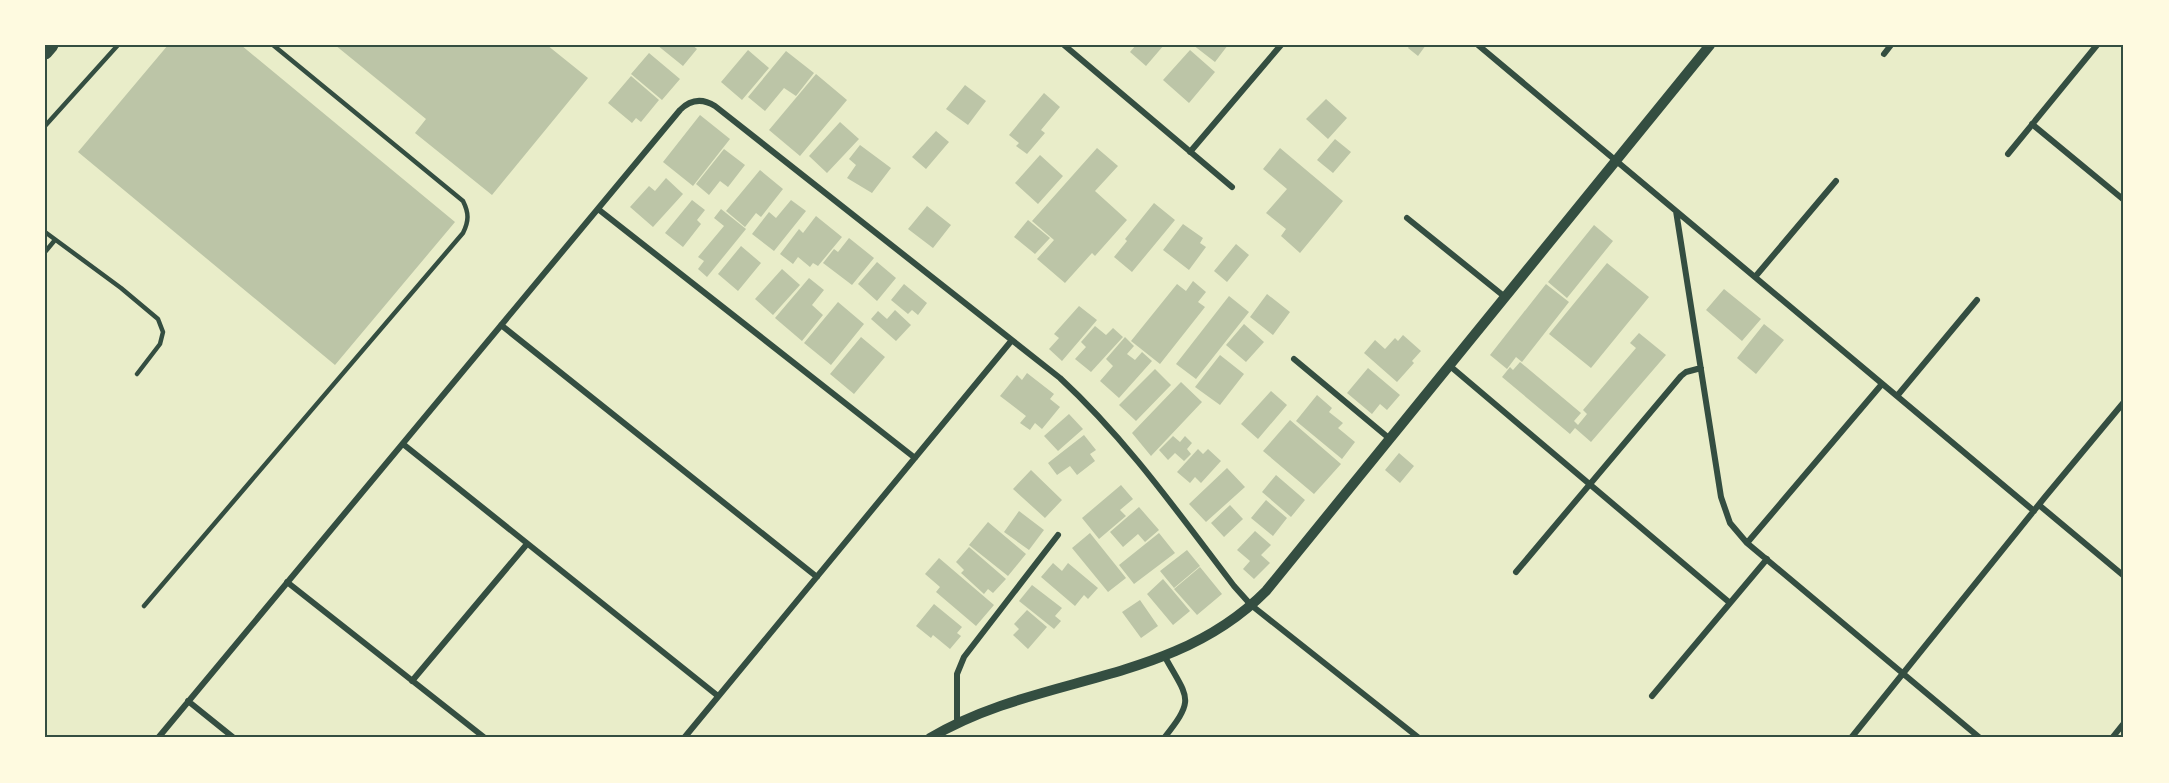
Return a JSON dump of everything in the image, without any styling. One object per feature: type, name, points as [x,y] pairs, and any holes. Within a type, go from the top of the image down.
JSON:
[{"type":"main road","points":[[45,52],[51,45]]},
{"type":"street","points":[[1064,45],[1232,187]]},
{"type":"street","points":[[1190,152],[1281,45]]},
{"type":"street","points":[[1478,45],[2034,511]]},
{"type":"street","points":[[930,738],[1015,700],[1165,657],[1220,629],[1251,606],[1266,591],[1391,439],[1710,45]]},
{"type":"street","points":[[1884,54],[1891,45]]},
{"type":"street","points":[[2008,154],[2097,45]]},
{"type":"street","points":[[158,738],[680,110],[685,105],[703,101],[715,106],[1060,378],[1127,446],[1251,606],[1419,738]]},
{"type":"street","points":[[2032,124],[2124,200]]},
{"type":"street","points":[[1755,277],[1836,181]]},
{"type":"street","points":[[598,209],[915,458]]},
{"type":"street","points":[[1675,210],[1725,510],[1734,528],[1747,543],[1980,738]]},
{"type":"street","points":[[1407,218],[1505,297]]},
{"type":"street","points":[[1897,396],[1977,300]]},
{"type":"street","points":[[501,325],[817,577]]},
{"type":"street","points":[[684,738],[1012,340]]},
{"type":"street","points":[[1294,359],[1391,439]]},
{"type":"street","points":[[1450,366],[1730,603]]},
{"type":"street","points":[[1516,572],[1681,376],[1686,372],[1701,368]]},
{"type":"street","points":[[1747,543],[1882,384]]},
{"type":"street","points":[[1851,738],[2124,402]]},
{"type":"street","points":[[403,444],[718,696]]},
{"type":"street","points":[[2039,505],[2124,576]]},
{"type":"street","points":[[957,724],[957,674],[964,657],[1058,535]]},
{"type":"street","points":[[412,681],[527,544]]},
{"type":"street","points":[[1652,696],[1767,559]]},
{"type":"street","points":[[287,582],[485,738]]},
{"type":"street","points":[[1164,738],[1181,716],[1186,704],[1183,688],[1165,657]]},
{"type":"street","points":[[188,701],[234,738]]},
{"type":"street","points":[[2112,738],[2124,723]]},
{"type":"lane","points":[[45,126],[118,45]]},
{"type":"lane","points":[[144,606],[463,233],[467,224],[463,201],[273,45]]},
{"type":"lane","points":[[45,232],[121,288],[158,319],[163,332],[160,344],[137,374]]},
{"type":"lane","points":[[45,252],[55,240]]},
{"type":"building","points":[[168,45],[241,45],[455,222],[335,365],[78,152]]},
{"type":"building","points":[[335,45],[547,45],[588,78],[492,195],[415,133],[426,119]]},
{"type":"building","points":[[657,45],[692,45],[697,49],[683,66]]},
{"type":"building","points":[[1136,45],[1164,45],[1146,66],[1130,52]]},
{"type":"building","points":[[1193,45],[1228,45],[1215,62]]},
{"type":"building","points":[[1410,45],[1426,45],[1418,56],[1408,48]]},
{"type":"building","points":[[748,50],[769,68],[742,100],[721,82]]},
{"type":"building","points":[[1190,50],[1215,72],[1189,103],[1163,80]]},
{"type":"building","points":[[786,51],[814,73],[796,96],[784,88],[765,111],[748,97]]},
{"type":"building","points":[[649,53],[680,79],[662,100],[631,74]]},
{"type":"building","points":[[816,74],[847,100],[800,156],[769,130]]},
{"type":"building","points":[[631,76],[659,100],[641,122],[636,118],[632,123],[608,103]]},
{"type":"building","points":[[965,85],[986,101],[968,125],[946,109]]},
{"type":"building","points":[[1044,93],[1060,107],[1041,130],[1045,133],[1027,154],[1016,146],[1019,143],[1009,135]]},
{"type":"building","points":[[1326,99],[1347,118],[1328,139],[1306,119]]},
{"type":"building","points":[[700,115],[730,139],[693,186],[663,162]]},
{"type":"building","points":[[840,122],[859,139],[827,173],[809,156]]},
{"type":"building","points":[[936,131],[949,142],[926,169],[912,157]]},
{"type":"building","points":[[1335,139],[1351,152],[1333,173],[1317,160]]},
{"type":"building","points":[[860,145],[891,168],[872,193],[847,178],[856,165],[849,159]]},
{"type":"building","points":[[1097,148],[1118,166],[1095,191],[1127,220],[1095,256],[1092,253],[1065,283],[1037,259],[1054,240],[1032,221]]},
{"type":"building","points":[[1280,148],[1343,201],[1300,253],[1281,236],[1286,229],[1266,213],[1287,189],[1263,169]]},
{"type":"building","points":[[724,149],[745,165],[728,187],[720,181],[709,195],[696,184]]},
{"type":"building","points":[[1040,155],[1063,176],[1038,204],[1015,183]]},
{"type":"building","points":[[760,170],[783,189],[761,217],[756,213],[745,227],[726,211]]},
{"type":"building","points":[[666,178],[683,194],[653,227],[630,207],[649,186],[655,191]]},
{"type":"building","points":[[692,200],[705,210],[697,220],[701,224],[683,247],[665,233]]},
{"type":"building","points":[[791,200],[806,211],[774,251],[752,234],[769,212],[776,218]]},
{"type":"building","points":[[1154,203],[1175,220],[1132,272],[1114,257],[1127,241],[1125,239]]},
{"type":"building","points":[[927,206],[951,225],[933,248],[908,229]]},
{"type":"building","points":[[721,209],[746,229],[707,277],[698,269],[704,261],[698,257],[724,226],[714,218]]},
{"type":"building","points":[[816,216],[842,237],[818,266],[813,263],[810,267],[798,257],[793,264],[780,254],[799,229],[803,233]]},
{"type":"building","points":[[1028,220],[1050,238],[1035,254],[1014,237]]},
{"type":"building","points":[[1183,224],[1203,238],[1200,243],[1206,247],[1189,270],[1163,250]]},
{"type":"building","points":[[1594,225],[1613,241],[1567,298],[1548,282]]},
{"type":"building","points":[[849,238],[874,258],[852,285],[823,263],[834,249],[838,252]]},
{"type":"building","points":[[1236,244],[1249,255],[1227,282],[1214,271]]},
{"type":"building","points":[[741,246],[761,263],[738,291],[718,274]]},
{"type":"building","points":[[877,262],[896,278],[877,301],[858,284]]},
{"type":"building","points":[[1607,263],[1649,297],[1591,368],[1549,334]]},
{"type":"building","points":[[782,269],[800,285],[773,315],[755,299]]},
{"type":"building","points":[[809,278],[824,290],[812,305],[823,315],[802,341],[775,318]]},
{"type":"building","points":[[1193,281],[1206,292],[1198,302],[1205,307],[1160,364],[1131,341],[1177,284],[1186,291]]},
{"type":"building","points":[[904,284],[927,303],[918,315],[912,310],[908,314],[891,300]]},
{"type":"building","points":[[1546,284],[1569,302],[1522,362],[1516,357],[1507,369],[1490,355]]},
{"type":"building","points":[[1724,289],[1761,319],[1742,341],[1706,310]]},
{"type":"building","points":[[1267,294],[1290,312],[1273,335],[1250,317]]},
{"type":"building","points":[[1229,296],[1249,312],[1196,379],[1176,364]]},
{"type":"building","points":[[838,302],[864,324],[831,365],[804,343]]},
{"type":"building","points":[[1079,306],[1097,320],[1062,361],[1049,349],[1059,338],[1054,334]]},
{"type":"building","points":[[895,310],[911,325],[896,341],[871,319],[878,311],[887,319]]},
{"type":"building","points":[[1244,324],[1264,342],[1246,362],[1226,345]]},
{"type":"building","points":[[1764,324],[1784,340],[1756,374],[1737,358]]},
{"type":"building","points":[[1095,326],[1106,335],[1113,328],[1123,337],[1091,372],[1075,359],[1086,347],[1081,342]]},
{"type":"building","points":[[1639,333],[1666,355],[1591,442],[1575,428],[1570,434],[1502,377],[1510,367],[1513,370],[1520,362],[1581,413],[1574,421],[1578,425],[1587,414],[1583,410],[1636,348],[1630,343]]},
{"type":"building","points":[[1403,335],[1421,351],[1412,361],[1414,363],[1397,382],[1364,353],[1375,340],[1385,349],[1395,338],[1398,341]]},
{"type":"building","points":[[861,337],[885,357],[854,394],[830,374]]},
{"type":"building","points":[[1125,337],[1134,346],[1127,354],[1135,360],[1142,352],[1152,361],[1119,398],[1100,381],[1113,366],[1106,359]]},
{"type":"building","points":[[1220,355],[1244,374],[1220,405],[1195,387]]},
{"type":"building","points":[[1368,368],[1400,395],[1387,410],[1380,404],[1372,414],[1347,393]]},
{"type":"building","points":[[1155,369],[1171,385],[1136,421],[1119,405]]},
{"type":"building","points":[[1027,373],[1054,394],[1050,399],[1060,407],[1042,429],[1035,423],[1030,430],[1020,423],[1026,416],[1000,396],[1017,375],[1022,380]]},
{"type":"building","points":[[1181,382],[1202,402],[1151,456],[1132,433]]},
{"type":"building","points":[[1271,391],[1287,405],[1258,439],[1241,424]]},
{"type":"building","points":[[1317,395],[1332,408],[1329,412],[1343,423],[1338,428],[1355,442],[1342,459],[1296,421]]},
{"type":"building","points":[[1069,414],[1083,429],[1058,451],[1044,436]]},
{"type":"building","points":[[1290,420],[1341,464],[1314,494],[1263,451]]},
{"type":"building","points":[[1084,435],[1096,450],[1090,454],[1095,461],[1077,475],[1070,466],[1057,475],[1048,463]]},
{"type":"building","points":[[1173,436],[1180,442],[1185,436],[1192,443],[1187,449],[1191,454],[1184,461],[1175,453],[1168,460],[1159,450]]},
{"type":"building","points":[[1198,449],[1203,454],[1208,449],[1221,461],[1201,483],[1195,477],[1190,483],[1177,472]]},
{"type":"building","points":[[1399,453],[1414,466],[1400,483],[1385,470]]},
{"type":"building","points":[[1227,468],[1245,487],[1206,522],[1189,504]]},
{"type":"building","points":[[1031,470],[1062,500],[1045,518],[1013,489]]},
{"type":"building","points":[[1276,475],[1305,500],[1291,517],[1262,492]]},
{"type":"building","points":[[1121,485],[1133,499],[1120,510],[1126,516],[1099,539],[1082,518]]},
{"type":"building","points":[[1266,500],[1287,518],[1273,536],[1251,518]]},
{"type":"building","points":[[1230,505],[1243,519],[1224,537],[1211,523]]},
{"type":"building","points":[[1139,507],[1159,530],[1145,542],[1138,534],[1123,547],[1110,532]]},
{"type":"building","points":[[1019,511],[1044,530],[1029,550],[1004,532]]},
{"type":"building","points":[[988,522],[1026,554],[1008,576],[969,545]]},
{"type":"building","points":[[1255,531],[1271,545],[1261,555],[1270,563],[1254,579],[1243,569],[1250,561],[1237,550]]},
{"type":"building","points":[[1090,533],[1126,578],[1108,592],[1072,548]]},
{"type":"building","points":[[1159,533],[1175,553],[1134,584],[1119,565]]},
{"type":"building","points":[[969,547],[1006,579],[993,593],[988,589],[984,594],[961,573],[964,570],[956,562]]},
{"type":"building","points":[[1187,550],[1200,566],[1174,588],[1160,571]]},
{"type":"building","points":[[939,558],[994,605],[976,626],[936,592],[940,587],[925,574]]},
{"type":"building","points":[[1053,563],[1062,571],[1068,563],[1098,588],[1088,599],[1084,595],[1075,606],[1041,577]]},
{"type":"building","points":[[1200,567],[1222,594],[1197,615],[1174,589]]},
{"type":"building","points":[[1163,579],[1190,611],[1173,625],[1147,594]]},
{"type":"building","points":[[1032,585],[1062,608],[1055,616],[1061,621],[1054,629],[1019,601]]},
{"type":"building","points":[[1140,600],[1158,626],[1141,638],[1122,612]]},
{"type":"building","points":[[934,604],[962,627],[957,633],[961,636],[950,649],[933,635],[931,638],[916,626]]},
{"type":"building","points":[[1027,610],[1047,627],[1028,649],[1013,635],[1019,629],[1014,624]]}]
